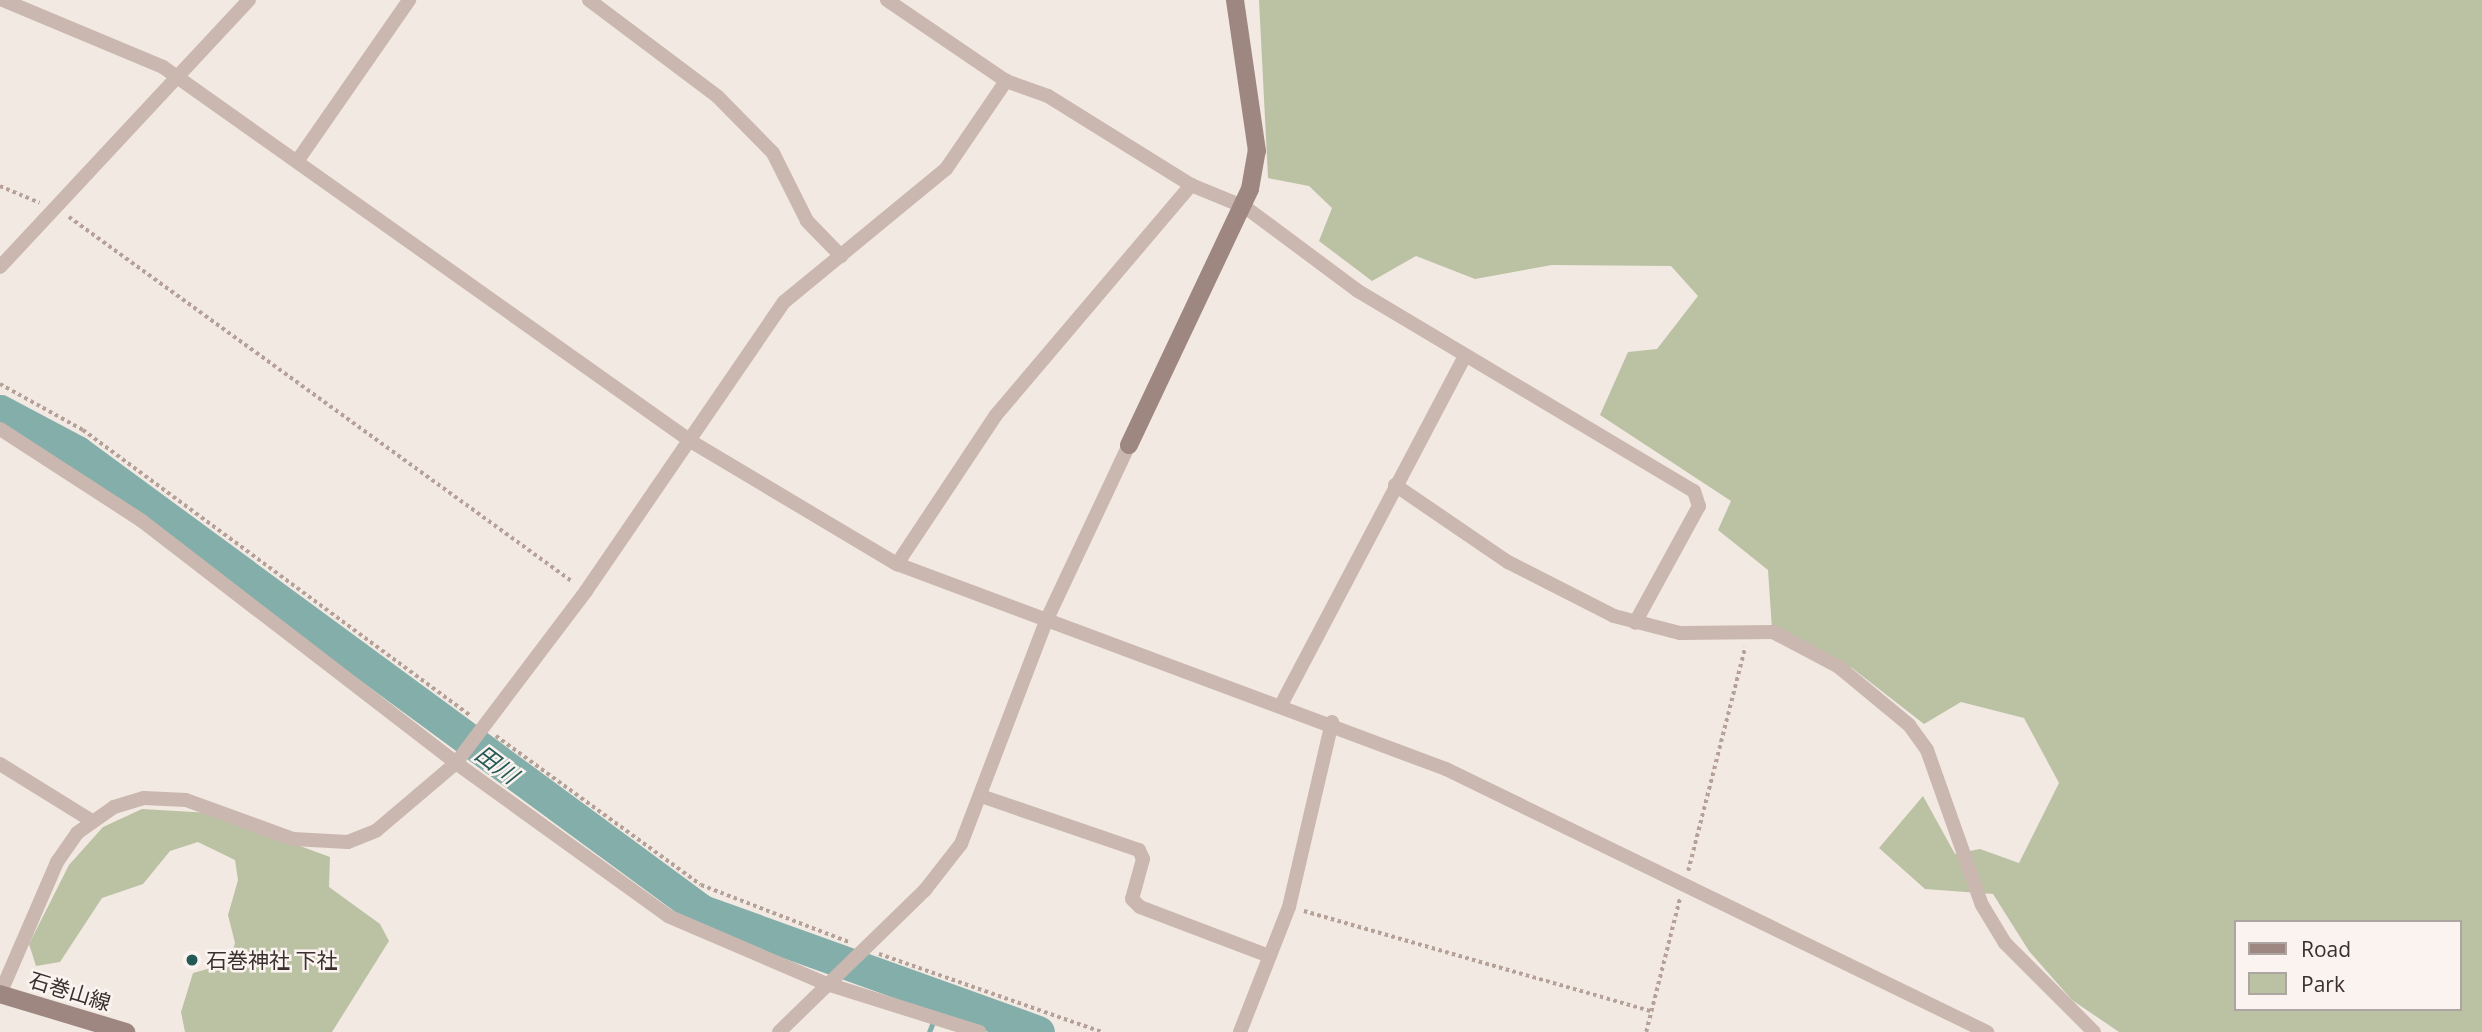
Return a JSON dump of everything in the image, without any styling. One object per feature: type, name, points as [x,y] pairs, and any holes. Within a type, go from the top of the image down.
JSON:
[{"type":"street","points":[[3,0],[179,78],[692,442],[897,564],[1332,722],[1446,769],[1683,888],[1987,1032]]},
{"type":"street","points":[[0,267],[57,211],[249,0]]},
{"type":"street","points":[[589,0],[718,97],[773,153],[807,221],[841,256]]},
{"type":"street","points":[[887,0],[1006,81],[1092,120],[1191,185],[1245,207],[1357,291],[1694,491],[1699,506],[1635,623]]},
{"type":"street","points":[[779,1032],[828,979],[945,868],[981,796],[1047,619],[1245,207],[1257,151],[1235,0]]},
{"type":"street","points":[[298,160],[402,2]]},
{"type":"street","points":[[0,994],[57,862],[92,821],[144,798],[186,800],[315,845],[348,842],[377,830],[460,760],[486,732],[692,442],[784,302],[946,169],[1006,81]]},
{"type":"street","points":[[897,564],[996,415],[1191,185]]},
{"type":"street","points":[[1281,705],[1465,356]]},
{"type":"street","points":[[0,429],[142,521],[668,916],[828,979],[979,1032]]},
{"type":"street","points":[[1395,485],[1508,562],[1635,623],[1680,634],[1773,632],[1804,645],[1909,725],[1952,804],[1982,905],[2005,943],[2094,1032]]},
{"type":"street","points":[[1240,1032],[1289,906],[1332,722]]},
{"type":"street","points":[[0,764],[92,821]]},
{"type":"street","points":[[981,796],[1139,850],[1143,859],[1132,900],[1140,907],[1269,956]]},
{"type":"street","name":"石巻山線","points":[[0,994],[126,1032]]},
{"type":"path","points":[[0,186],[57,211],[586,591]]},
{"type":"path","points":[[0,384],[83,430],[486,732],[701,885],[859,950],[1102,1032]]},
{"type":"path","points":[[1646,1032],[1748,631]]},
{"type":"path","points":[[1289,906],[1651,1011]]},
{"type":"green space","points":[[1259,0],[2482,0],[2482,1032],[2119,1032],[2072,1000],[2029,951],[1993,894],[1925,889],[1879,848],[1923,796],[1955,854],[1980,849],[2019,863],[2059,783],[2024,718],[1961,702],[1924,724],[1852,668],[1772,629],[1768,570],[1718,530],[1731,501],[1600,415],[1628,352],[1657,349],[1698,296],[1671,266],[1552,265],[1475,279],[1416,256],[1372,281],[1319,241],[1332,208],[1309,186],[1268,178]]},
{"type":"green space","points":[[142,809],[210,813],[330,857],[329,887],[380,924],[389,941],[332,1032],[185,1032],[181,1012],[193,973],[229,963],[235,943],[228,915],[238,880],[235,860],[198,842],[170,851],[143,884],[102,898],[60,962],[36,966],[29,944],[69,865],[103,827]]},
{"type":"waterway","name":"田川","points":[[0,411],[77,452],[702,911],[1038,1032]]},
{"type":"waterway","points":[[929,1032],[942,999]]},
{"type":"place","name":"石巻神社 下社","points":[[192,960]]}]
